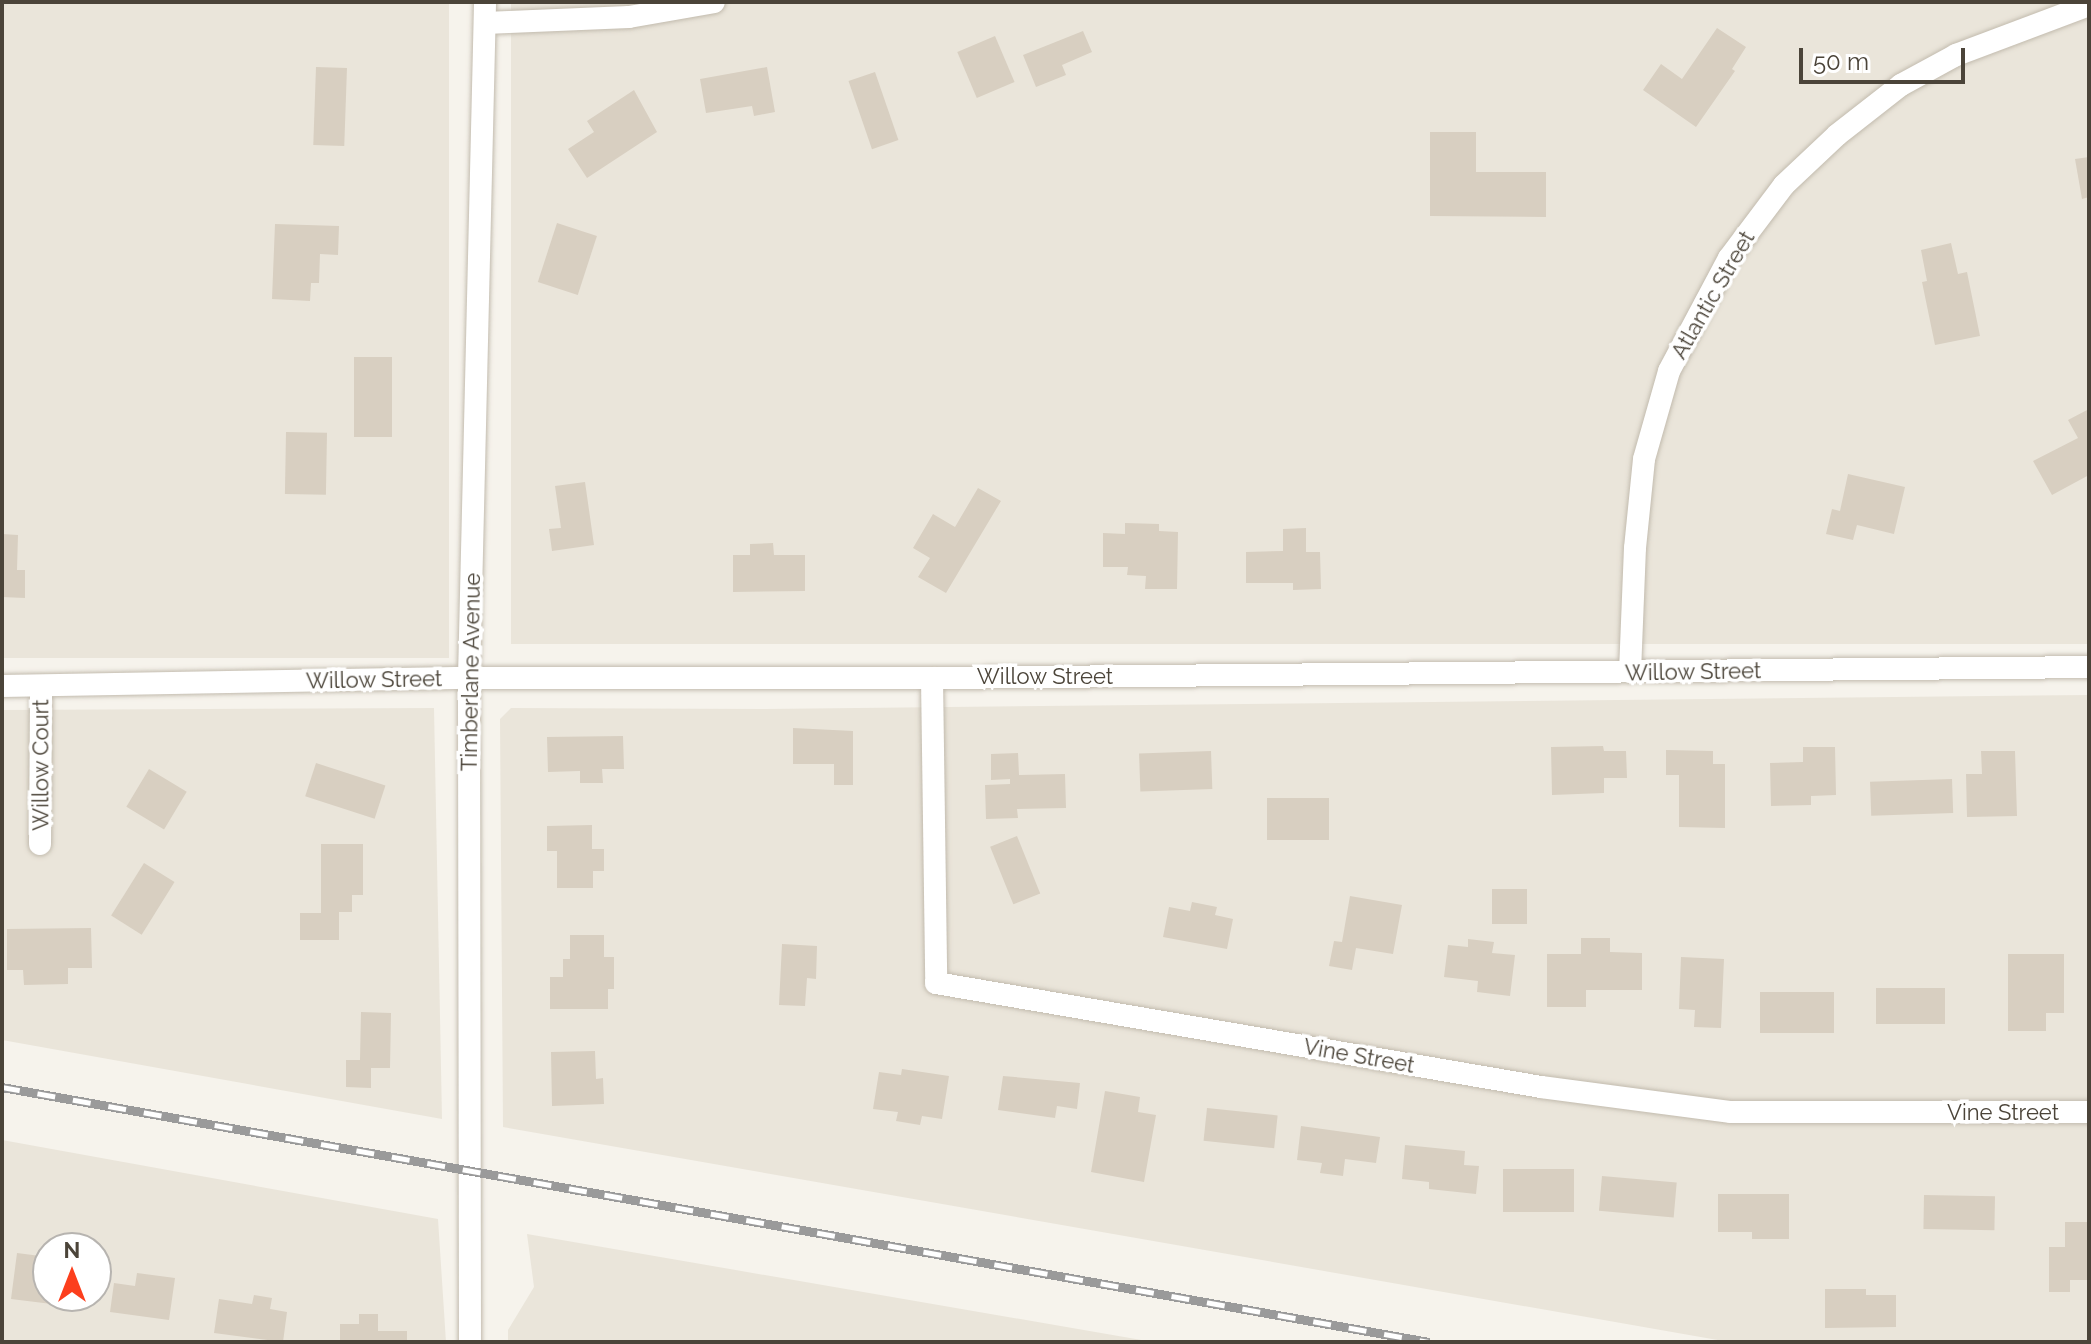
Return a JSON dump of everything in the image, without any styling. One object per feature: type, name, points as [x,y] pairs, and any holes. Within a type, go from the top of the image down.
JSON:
[{"type":"street","points":[[485,13],[629,17],[714,2]]},
{"type":"street","name":"Atlantic Street","points":[[1630,672],[1635,548],[1644,459],[1669,371],[1729,258],[1784,185],[1837,135],[1901,85],[1956,55],[2089,5]]},
{"type":"street","name":"Timberlane Avenue","points":[[470,1342],[469,678],[485,13]]},
{"type":"street","name":"Willow Street","points":[[2,686],[469,678],[932,678],[2089,667]]},
{"type":"street","name":"Vine Street","points":[[932,678],[936,983],[1541,1087],[1731,1112],[2089,1112]]},
{"type":"street","name":"Willow Court","points":[[40,844],[41,686]]},
{"type":"shaded area","points":[[2,2],[449,2],[449,658],[2,658]]},
{"type":"shaded area","points":[[511,2],[2089,2],[2089,644],[511,644]]},
{"type":"shaded area","points":[[2089,695],[2089,1342],[1729,1342],[503,1127],[500,719],[511,708],[765,709]]},
{"type":"shaded area","points":[[434,708],[442,1119],[2,1040],[2,710]]},
{"type":"shaded area","points":[[2,1140],[438,1219],[446,1342],[2,1342]]},
{"type":"shaded area","points":[[527,1234],[1153,1342],[508,1342],[508,1330],[534,1287]]},
{"type":"building","points":[[1717,28],[1746,47],[1732,69],[1735,71],[1696,127],[1643,90],[1661,64],[1682,79]]},
{"type":"building","points":[[1083,31],[1092,52],[1062,65],[1066,75],[1036,87],[1023,55]]},
{"type":"building","points":[[995,36],[1015,82],[977,98],[957,52]]},
{"type":"building","points":[[316,67],[347,68],[344,146],[313,145]]},
{"type":"building","points":[[767,67],[775,112],[754,116],[752,106],[706,113],[700,79]]},
{"type":"building","points":[[875,72],[898,140],[872,149],[849,81]]},
{"type":"building","points":[[634,90],[657,132],[587,178],[568,149],[594,132],[587,121]]},
{"type":"building","points":[[1430,132],[1476,132],[1476,172],[1546,172],[1546,217],[1430,216]]},
{"type":"building","points":[[2089,157],[2089,197],[2082,199],[2075,159]]},
{"type":"building","points":[[557,223],[597,236],[578,295],[538,282]]},
{"type":"building","points":[[275,224],[339,226],[338,255],[320,254],[319,283],[311,283],[310,301],[272,299]]},
{"type":"building","points":[[1951,243],[1958,274],[1967,272],[1980,336],[1935,345],[1922,282],[1927,281],[1921,250]]},
{"type":"building","points":[[354,357],[392,357],[392,437],[354,437]]},
{"type":"building","points":[[2089,409],[2089,475],[2052,495],[2033,461],[2078,438],[2068,420]]},
{"type":"building","points":[[286,432],[327,433],[326,495],[285,494]]},
{"type":"building","points":[[1848,474],[1905,487],[1894,534],[1857,525],[1853,540],[1826,534],[1832,509],[1840,511]]},
{"type":"building","points":[[585,482],[594,545],[552,551],[549,529],[561,528],[555,486]]},
{"type":"building","points":[[978,488],[1001,501],[946,593],[918,577],[930,558],[913,548],[933,514],[955,527]]},
{"type":"building","points":[[1125,523],[1159,524],[1159,531],[1178,532],[1177,589],[1145,589],[1146,576],[1127,575],[1128,567],[1103,567],[1103,533],[1125,534]]},
{"type":"building","points":[[1306,528],[1306,552],[1320,552],[1321,589],[1293,590],[1293,583],[1246,583],[1246,552],[1283,551],[1283,529]]},
{"type":"building","points":[[2,534],[18,535],[17,570],[25,570],[25,598],[2,597]]},
{"type":"building","points":[[773,543],[774,555],[805,555],[805,591],[733,592],[733,555],[750,555],[750,544]]},
{"type":"building","points":[[793,728],[853,731],[853,785],[834,785],[834,764],[793,764]]},
{"type":"building","points":[[623,736],[624,769],[602,769],[603,783],[580,783],[580,771],[548,772],[547,737]]},
{"type":"building","points":[[1603,746],[1604,751],[1626,751],[1627,778],[1604,778],[1604,793],[1552,795],[1551,747]]},
{"type":"building","points":[[1803,747],[1835,747],[1836,795],[1811,796],[1811,805],[1771,806],[1770,763],[1803,762]]},
{"type":"building","points":[[1666,750],[1713,751],[1713,764],[1725,764],[1725,828],[1679,827],[1679,775],[1666,775]]},
{"type":"building","points":[[1211,751],[1212,789],[1140,791],[1139,754]]},
{"type":"building","points":[[1981,751],[2015,751],[2017,816],[1967,817],[1966,774],[1982,774]]},
{"type":"building","points":[[1018,753],[1019,775],[1065,774],[1066,808],[1017,809],[1018,818],[986,819],[985,785],[1010,784],[1010,779],[991,780],[991,754]]},
{"type":"building","points":[[316,763],[385,786],[375,819],[305,796]]},
{"type":"building","points":[[149,769],[187,792],[164,829],[126,807]]},
{"type":"building","points":[[1952,779],[1953,813],[1871,816],[1870,782]]},
{"type":"building","points":[[1267,798],[1329,798],[1329,840],[1267,840]]},
{"type":"building","points":[[592,825],[592,849],[604,849],[604,871],[593,871],[593,888],[557,888],[557,851],[547,851],[547,826]]},
{"type":"building","points":[[1017,836],[1040,893],[1013,904],[990,847]]},
{"type":"building","points":[[321,844],[363,844],[363,895],[352,895],[352,912],[339,912],[339,940],[300,940],[300,913],[321,913]]},
{"type":"building","points":[[144,863],[175,882],[142,935],[111,916]]},
{"type":"building","points":[[1492,889],[1527,889],[1527,924],[1492,924]]},
{"type":"building","points":[[1350,896],[1402,905],[1393,954],[1356,948],[1352,970],[1329,966],[1334,941],[1342,942]]},
{"type":"building","points":[[1192,902],[1217,907],[1215,915],[1233,919],[1227,949],[1163,937],[1169,907],[1190,911]]},
{"type":"building","points":[[91,928],[92,968],[68,968],[68,984],[24,985],[23,970],[7,970],[7,929]]},
{"type":"building","points":[[570,935],[604,935],[604,957],[614,957],[614,989],[608,989],[608,1009],[550,1009],[550,977],[563,977],[563,959],[570,959]]},
{"type":"building","points":[[1581,938],[1610,938],[1610,952],[1642,953],[1642,990],[1586,990],[1586,1007],[1547,1007],[1547,954],[1581,954]]},
{"type":"building","points":[[1468,939],[1494,942],[1492,953],[1515,955],[1510,996],[1477,992],[1478,981],[1444,977],[1448,945],[1468,947]]},
{"type":"building","points":[[782,944],[817,946],[816,979],[807,978],[805,1006],[779,1005]]},
{"type":"building","points":[[2008,954],[2064,954],[2064,1013],[2046,1013],[2046,1031],[2008,1031]]},
{"type":"building","points":[[1681,957],[1724,959],[1721,1028],[1694,1027],[1695,1010],[1679,1009]]},
{"type":"building","points":[[1876,988],[1945,988],[1945,1024],[1876,1024]]},
{"type":"building","points":[[1760,992],[1834,992],[1834,1033],[1760,1033]]},
{"type":"building","points":[[361,1012],[391,1013],[390,1068],[371,1068],[371,1088],[346,1087],[346,1060],[360,1060]]},
{"type":"building","points":[[595,1051],[596,1079],[603,1078],[604,1104],[552,1106],[551,1052]]},
{"type":"building","points":[[902,1069],[949,1076],[942,1119],[922,1116],[920,1125],[896,1121],[898,1112],[873,1109],[879,1072],[901,1075]]},
{"type":"building","points":[[1003,1076],[1080,1083],[1077,1109],[1057,1106],[1055,1118],[998,1110]]},
{"type":"building","points":[[1105,1091],[1140,1097],[1138,1112],[1156,1115],[1144,1182],[1091,1172]]},
{"type":"building","points":[[1207,1108],[1278,1115],[1274,1148],[1204,1141]]},
{"type":"building","points":[[1301,1126],[1380,1137],[1376,1163],[1345,1159],[1343,1176],[1320,1173],[1322,1163],[1297,1160]]},
{"type":"building","points":[[1405,1145],[1465,1151],[1464,1165],[1479,1166],[1476,1194],[1429,1189],[1429,1182],[1402,1179]]},
{"type":"building","points":[[1503,1169],[1574,1169],[1574,1212],[1503,1212]]},
{"type":"building","points":[[1602,1176],[1677,1183],[1674,1217],[1599,1211]]},
{"type":"building","points":[[1718,1194],[1789,1194],[1789,1239],[1752,1239],[1752,1232],[1718,1232]]},
{"type":"building","points":[[1924,1195],[1995,1196],[1994,1230],[1923,1229]]},
{"type":"building","points":[[2065,1222],[2089,1222],[2089,1280],[2070,1280],[2070,1292],[2049,1292],[2049,1247],[2065,1247]]},
{"type":"building","points":[[17,1253],[32,1255],[32,1302],[11,1299]]},
{"type":"building","points":[[137,1273],[175,1278],[169,1320],[110,1312],[114,1283],[135,1286]]},
{"type":"building","points":[[1825,1289],[1866,1289],[1866,1295],[1896,1295],[1896,1327],[1825,1328]]},
{"type":"building","points":[[254,1295],[272,1298],[270,1309],[287,1312],[283,1342],[214,1333],[219,1299],[252,1304]]},
{"type":"building","points":[[359,1314],[378,1314],[378,1331],[407,1331],[407,1342],[340,1342],[340,1324],[359,1324]]},
{"type":"railway","points":[[2,1087],[1429,1342]]}]
